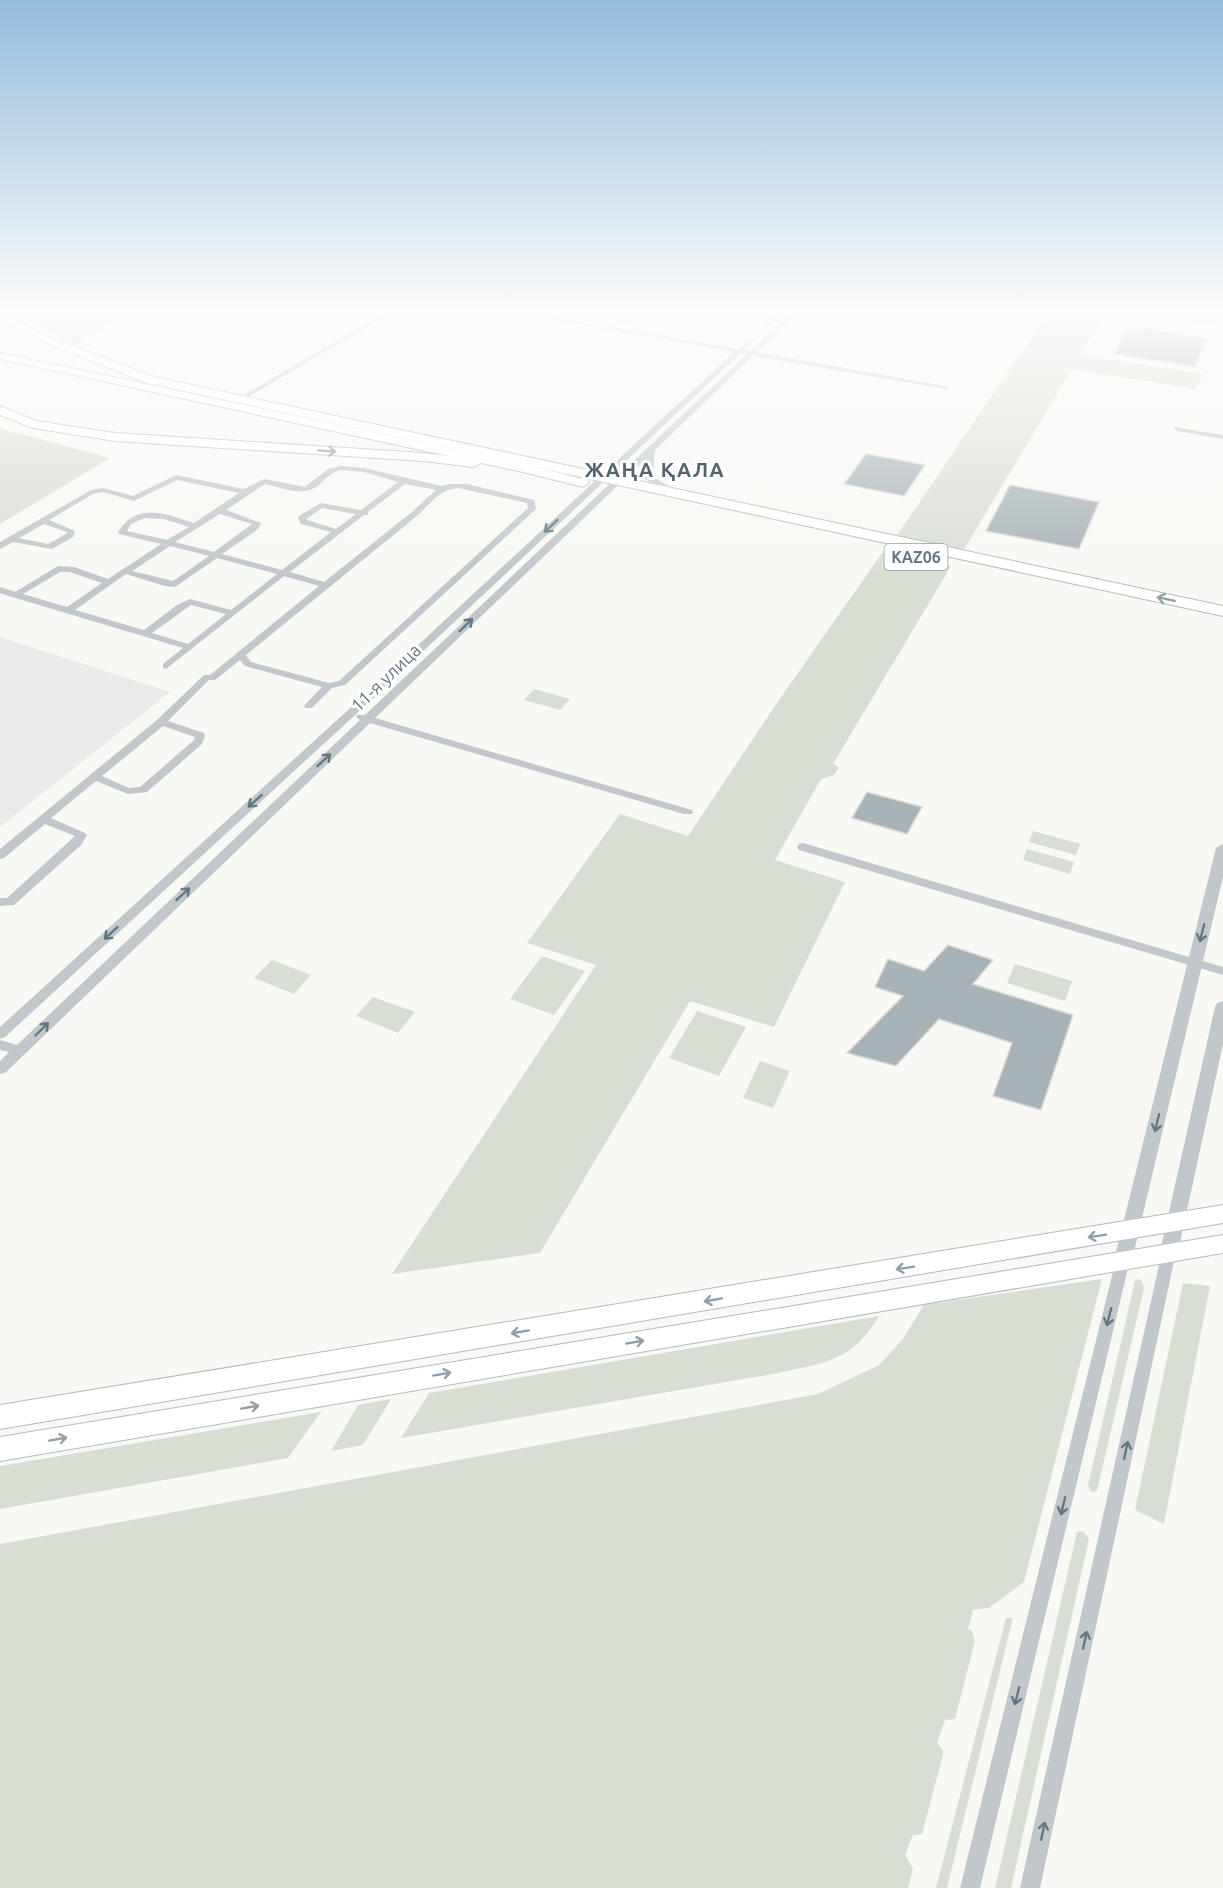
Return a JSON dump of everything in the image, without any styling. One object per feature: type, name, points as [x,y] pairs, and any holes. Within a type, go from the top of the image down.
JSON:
[{"type":"highway","name":"KАZ06","points":[[239,400],[1223,624]]},
{"type":"highway","name":"KАZ06","points":[[0,410],[33,424],[115,437],[423,457],[674,493],[1223,609]]},
{"type":"main road","name":"KАZ06","points":[[206,400],[601,483]]},
{"type":"main road","points":[[0,1417],[1223,1214]]},
{"type":"main road","points":[[0,1449],[1223,1244]]},
{"type":"street","name":"11-я улица","points":[[0,1034],[601,483],[688,400]]},
{"type":"street","name":"11-я улица","points":[[0,1069],[367,719],[601,483],[650,450],[701,400]]},
{"type":"street","points":[[1178,429],[1223,437]]},
{"type":"street","points":[[650,450],[648,468],[650,479],[674,493]]},
{"type":"street","points":[[67,611],[264,481],[300,489],[308,488],[333,469],[350,468],[443,489]]},
{"type":"street","points":[[0,546],[91,492],[103,490],[134,499],[176,477],[245,492]]},
{"type":"street","points":[[166,666],[404,481]]},
{"type":"street","points":[[0,855],[161,722],[209,678],[443,489],[450,486],[462,486],[531,502],[532,509],[342,683],[329,686],[248,664],[241,654]]},
{"type":"street","points":[[339,532],[303,522],[302,518],[321,504],[365,513]]},
{"type":"street","points":[[124,572],[175,584],[255,527],[257,523],[219,511]]},
{"type":"street","points":[[194,526],[151,513],[137,516],[125,525],[122,532],[324,585]]},
{"type":"street","points":[[13,539],[49,547],[70,535],[71,531],[68,528],[44,521]]},
{"type":"street","points":[[15,595],[58,569],[71,569],[108,582]]},
{"type":"street","points":[[0,590],[190,647]]},
{"type":"street","points":[[146,633],[190,602],[233,613]]},
{"type":"street","points":[[309,706],[329,686]]},
{"type":"street","points":[[351,713],[688,812]]},
{"type":"street","points":[[96,777],[128,791],[143,790],[198,742],[200,735],[161,722]]},
{"type":"street","points":[[0,902],[10,902],[77,842],[81,835],[43,819]]},
{"type":"street","points":[[803,847],[1223,971]]},
{"type":"street","points":[[970,1888],[1223,848]]},
{"type":"street","points":[[1030,1888],[1223,1007]]},
{"type":"street","points":[[0,1045],[20,1050]]},
{"type":"shaded area","points":[[989,400],[1053,400],[963,551],[896,537]]},
{"type":"shaded area","points":[[0,427],[2,429],[110,458],[0,524]]},
{"type":"shaded area","points":[[882,553],[951,566],[833,764],[839,767],[834,775],[821,779],[775,860],[845,882],[774,1027],[690,1001],[540,1253],[392,1274],[596,965],[527,943],[620,814],[688,836],[779,700]]},
{"type":"shaded area","points":[[0,637],[170,692],[0,827]]},
{"type":"shaded area","points":[[534,689],[570,699],[560,710],[524,700]]},
{"type":"shaded area","points":[[1033,831],[1080,844],[1076,855],[1029,842]]},
{"type":"shaded area","points":[[1027,849],[1074,862],[1070,874],[1023,860]]},
{"type":"shaded area","points":[[542,956],[585,971],[554,1015],[510,999]]},
{"type":"shaded area","points":[[272,960],[311,975],[294,994],[254,978]]},
{"type":"shaded area","points":[[1015,964],[1072,981],[1065,1001],[1007,983]]},
{"type":"shaded area","points":[[373,997],[415,1012],[398,1033],[356,1016]]},
{"type":"shaded area","points":[[697,1011],[746,1027],[719,1076],[669,1058]]},
{"type":"shaded area","points":[[760,1061],[790,1071],[773,1108],[743,1098]]},
{"type":"shaded area","points":[[1102,1279],[1024,1582],[989,1608],[973,1610],[968,1629],[972,1631],[975,1641],[955,1719],[945,1720],[937,1743],[943,1750],[943,1755],[922,1834],[913,1835],[905,1855],[913,1869],[908,1888],[0,1888],[0,1544],[818,1394],[879,1365],[902,1340],[924,1305]]},
{"type":"shaded area","points":[[1141,1280],[1144,1288],[1097,1491],[1091,1492],[1088,1485],[1135,1281]]},
{"type":"shaded area","points":[[1183,1283],[1210,1286],[1164,1524],[1135,1510]]},
{"type":"shaded area","points":[[879,1316],[858,1343],[846,1352],[807,1367],[401,1438],[429,1393]]},
{"type":"shaded area","points":[[391,1399],[363,1445],[331,1451],[358,1405]]},
{"type":"shaded area","points":[[321,1412],[288,1458],[0,1509],[0,1466]]},
{"type":"shaded area","points":[[1083,1531],[1089,1539],[1011,1888],[995,1888],[1077,1532]]},
{"type":"shaded area","points":[[1006,1618],[1013,1618],[947,1888],[936,1888]]},
{"type":"building","points":[[866,454],[925,465],[904,496],[844,484]]},
{"type":"building","points":[[1010,485],[1099,502],[1079,549],[986,531]]},
{"type":"building","points":[[867,792],[922,807],[907,834],[852,818]]},
{"type":"building","points":[[948,945],[993,960],[973,984],[1073,1015],[1041,1110],[993,1096],[1012,1043],[939,1019],[896,1066],[847,1053],[903,996],[875,987],[888,959],[924,971]]},
{"type":"district","name":"ЖАҢА ҚАЛА","points":[[655,470]]}]
